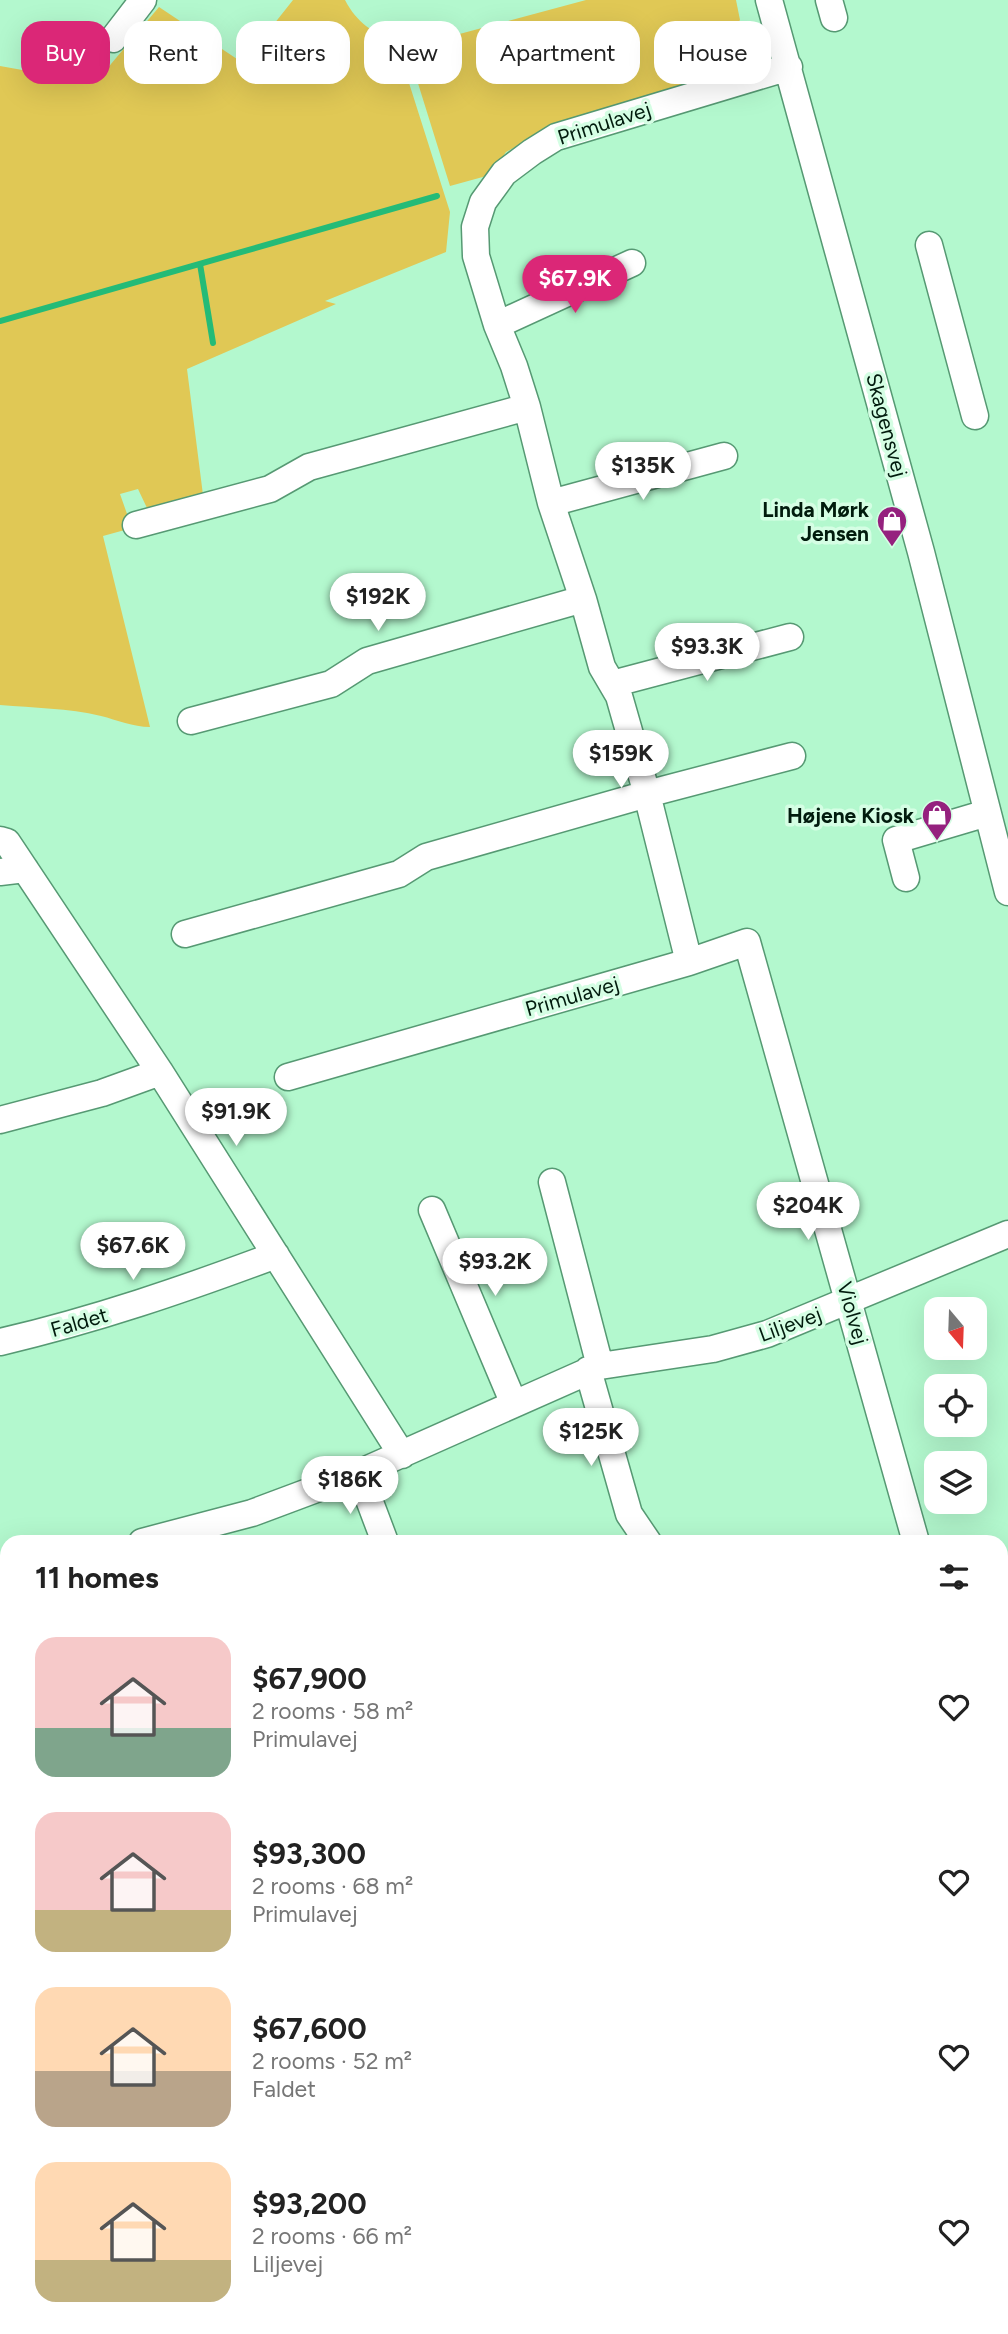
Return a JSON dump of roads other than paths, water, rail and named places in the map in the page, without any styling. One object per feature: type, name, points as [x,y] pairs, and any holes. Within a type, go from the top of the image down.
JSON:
[{"type":"street","points":[[113,39],[143,0]]},
{"type":"street","name":"Skagensvej","points":[[769,0],[921,552],[987,813],[1003,858],[1008,892]]},
{"type":"street","name":"Primulavej","points":[[288,1077],[689,962],[647,794],[619,696],[602,667],[551,503],[527,407],[497,325],[476,256],[475,227],[483,202],[504,173],[556,137],[789,67]]},
{"type":"street","points":[[929,245],[975,416]]},
{"type":"street","points":[[497,325],[632,263]]},
{"type":"street","points":[[136,525],[270,489],[309,467],[527,407]]},
{"type":"street","points":[[551,503],[724,456]]},
{"type":"street","points":[[191,721],[331,684],[367,661],[583,599]]},
{"type":"street","points":[[612,684],[790,637]]},
{"type":"street","points":[[185,934],[399,874],[426,857],[792,756]]},
{"type":"street","points":[[906,878],[896,840],[987,813]]},
{"type":"street","points":[[0,840],[7,842],[12,870],[160,1072],[402,1455]]},
{"type":"street","name":"Violvej","points":[[689,962],[747,942],[914,1535]]},
{"type":"street","points":[[0,1119],[102,1093],[160,1072]]},
{"type":"street","points":[[552,1182],[629,1514],[643,1535]]},
{"type":"street","points":[[432,1210],[514,1405]]},
{"type":"street","name":"Liljevej","points":[[169,1535],[252,1513],[359,1474],[594,1368],[713,1349],[767,1334],[1008,1234]]},
{"type":"street","name":"Faldet","points":[[0,1342],[68,1326],[173,1294],[276,1255]]},
{"type":"street","points":[[359,1474],[382,1535]]},
{"type":"waterway","points":[[0,321],[437,196]]},
{"type":"waterway","points":[[200,264],[213,343]]},
{"type":"place","name":"Linda Mørk Jensen","points":[[892,548]]},
{"type":"place","name":"Højene Kiosk","points":[[937,842]]}]
